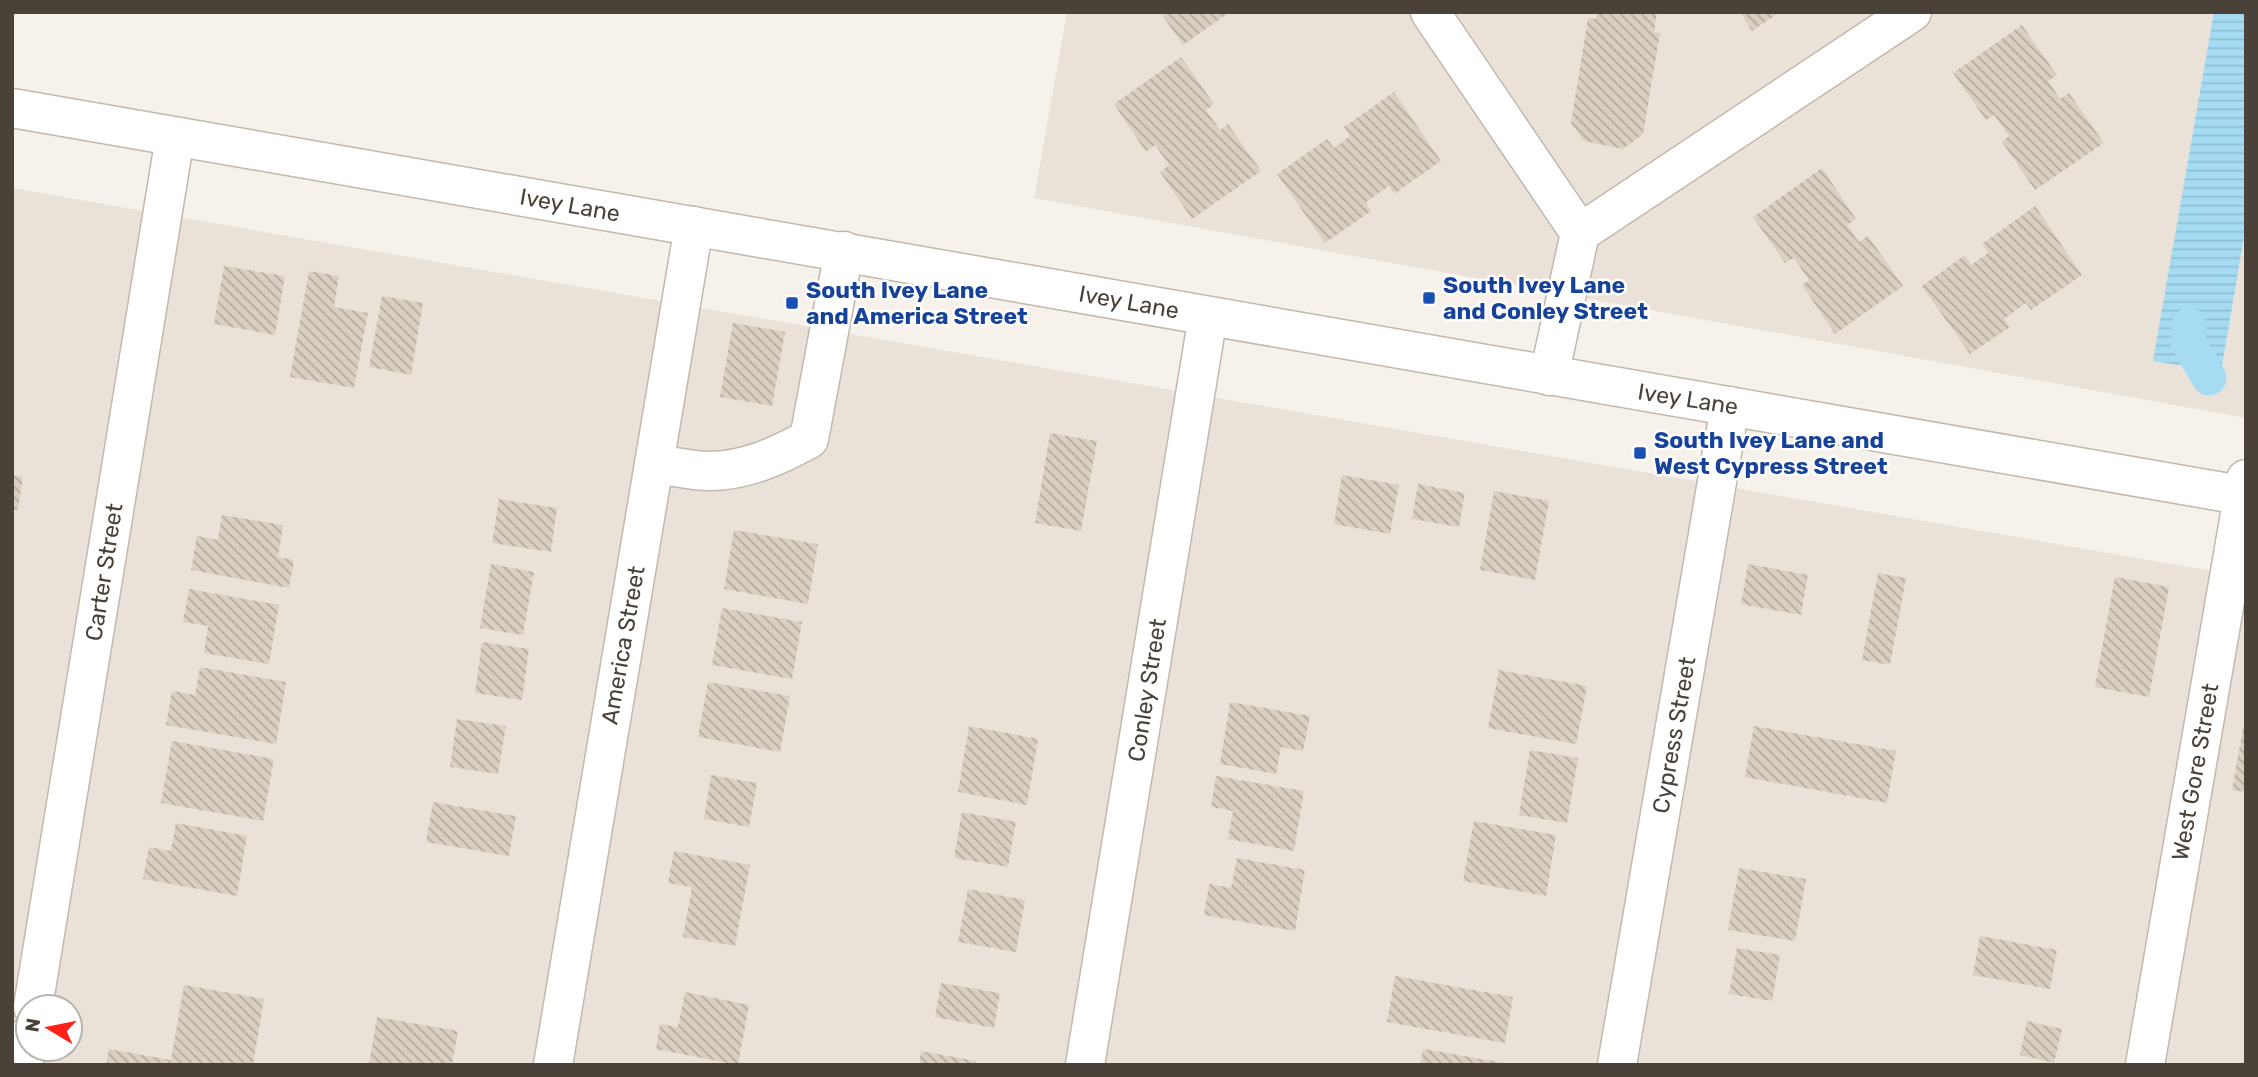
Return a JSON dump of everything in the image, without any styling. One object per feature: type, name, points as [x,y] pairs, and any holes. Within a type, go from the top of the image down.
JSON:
[{"type":"street","points":[[1430,12],[1580,233]]},
{"type":"street","points":[[1549,376],[1580,233],[1912,12]]},
{"type":"street","name":"Ivey Lane","points":[[12,108],[1549,376],[2245,490]]},
{"type":"street","name":"Carter Street","points":[[35,993],[175,137]]},
{"type":"street","name":"America Street","points":[[553,1065],[694,226]]},
{"type":"street","points":[[654,464],[709,471],[729,469],[770,460],[809,439],[844,251]]},
{"type":"street","name":"Conley Street","points":[[1085,1065],[1208,316]]},
{"type":"street","name":"Cypress Street","points":[[1617,1065],[1730,406]]},
{"type":"street","name":"West Gore Street","points":[[2146,1065],[2245,490]]},
{"type":"shaded area","points":[[1067,12],[2246,12],[2246,418],[1034,198]]},
{"type":"shaded area","points":[[12,188],[2246,577],[2246,1065],[12,1065]]},
{"type":"water","points":[[2214,12],[2246,12],[2246,225],[2221,372],[2153,361]]},
{"type":"building","points":[[1160,12],[1230,12],[1183,45]]},
{"type":"building","points":[[1597,12],[1657,12],[1654,32],[1660,33],[1643,134],[1623,149],[1584,141],[1571,123],[1588,18],[1596,19]]},
{"type":"building","points":[[1740,12],[1780,12],[1752,31]]},
{"type":"building","points":[[2022,25],[2057,75],[2048,81],[2060,99],[2069,93],[2104,143],[2035,190],[2002,142],[2009,136],[1994,115],[1986,120],[1953,73]]},
{"type":"building","points":[[1181,57],[1214,104],[1206,110],[1220,130],[1228,124],[1261,171],[1192,219],[1160,172],[1169,165],[1155,145],[1146,152],[1114,104]]},
{"type":"building","points":[[1394,92],[1441,161],[1394,194],[1389,186],[1366,202],[1371,211],[1325,243],[1277,174],[1327,139],[1334,148],[1350,136],[1344,127]]},
{"type":"building","points":[[1822,168],[1856,219],[1847,225],[1859,242],[1868,236],[1903,286],[1835,334],[1802,285],[1809,280],[1794,258],[1785,263],[1753,217]]},
{"type":"building","points":[[2035,206],[2082,275],[2031,310],[2026,303],[2004,319],[2010,327],[1970,354],[1922,286],[1965,255],[1971,265],[1988,253],[1982,244]]},
{"type":"building","points":[[224,266],[285,276],[275,335],[214,324]]},
{"type":"building","points":[[309,271],[339,276],[334,307],[368,313],[354,388],[290,377]]},
{"type":"building","points":[[382,296],[423,303],[411,375],[369,367]]},
{"type":"building","points":[[733,323],[785,332],[772,406],[720,397]]},
{"type":"building","points":[[1050,433],[1097,441],[1081,531],[1035,523]]},
{"type":"building","points":[[12,475],[23,477],[18,510],[12,509]]},
{"type":"building","points":[[1342,475],[1399,485],[1390,534],[1334,524]]},
{"type":"building","points":[[1418,484],[1465,493],[1459,527],[1412,519]]},
{"type":"building","points":[[1494,491],[1549,501],[1535,580],[1480,570]]},
{"type":"building","points":[[499,499],[557,508],[551,552],[492,543]]},
{"type":"building","points":[[222,515],[283,525],[278,557],[294,560],[289,588],[191,570],[197,536],[218,540]]},
{"type":"building","points":[[734,530],[818,544],[808,604],[724,589]]},
{"type":"building","points":[[491,564],[534,572],[523,635],[480,628]]},
{"type":"building","points":[[1748,564],[1808,575],[1801,615],[1741,604]]},
{"type":"building","points":[[1878,573],[1906,578],[1890,665],[1862,660]]},
{"type":"building","points":[[2115,577],[2169,587],[2149,697],[2095,687]]},
{"type":"building","points":[[189,589],[279,605],[269,664],[204,653],[208,626],[183,622]]},
{"type":"building","points":[[722,608],[802,622],[792,679],[712,665]]},
{"type":"building","points":[[482,642],[529,649],[522,700],[475,693]]},
{"type":"building","points":[[200,667],[286,682],[276,744],[166,725],[172,691],[195,695]]},
{"type":"building","points":[[1499,670],[1587,686],[1576,744],[1488,728]]},
{"type":"building","points":[[708,682],[790,696],[780,752],[698,737]]},
{"type":"building","points":[[1230,702],[1310,716],[1303,751],[1281,747],[1276,774],[1220,764]]},
{"type":"building","points":[[457,719],[506,726],[498,774],[450,767]]},
{"type":"building","points":[[969,726],[1038,739],[1027,805],[958,792]]},
{"type":"building","points":[[1754,726],[1896,751],[1887,803],[1745,777]]},
{"type":"building","points":[[2243,728],[2246,728],[2246,792],[2232,790]]},
{"type":"building","points":[[172,741],[274,759],[263,821],[161,803]]},
{"type":"building","points":[[1530,750],[1578,758],[1567,823],[1519,815]]},
{"type":"building","points":[[711,775],[757,783],[749,827],[704,819]]},
{"type":"building","points":[[1216,776],[1304,791],[1294,851],[1228,839],[1233,811],[1211,807]]},
{"type":"building","points":[[433,802],[516,816],[509,856],[426,842]]},
{"type":"building","points":[[962,812],[1016,822],[1008,867],[954,858]]},
{"type":"building","points":[[1474,821],[1556,835],[1546,896],[1463,881]]},
{"type":"building","points":[[176,823],[247,836],[237,896],[143,879],[149,847],[171,851]]},
{"type":"building","points":[[674,851],[750,865],[735,946],[683,937],[692,887],[668,883]]},
{"type":"building","points":[[1237,858],[1305,870],[1295,931],[1204,915],[1209,884],[1231,888]]},
{"type":"building","points":[[1739,868],[1806,879],[1795,941],[1728,930]]},
{"type":"building","points":[[968,889],[1025,900],[1016,952],[958,942]]},
{"type":"building","points":[[1980,936],[2057,950],[2050,989],[1973,975]]},
{"type":"building","points":[[1737,948],[1780,955],[1772,1001],[1729,994]]},
{"type":"building","points":[[1395,976],[1513,997],[1505,1043],[1387,1022]]},
{"type":"building","points":[[941,983],[1000,993],[994,1028],[935,1017]]},
{"type":"building","points":[[184,985],[264,999],[253,1065],[106,1065],[109,1049],[171,1060]]},
{"type":"building","points":[[685,992],[749,1005],[738,1065],[656,1049],[660,1024],[678,1027]]},
{"type":"building","points":[[377,1017],[458,1031],[452,1065],[369,1065]]},
{"type":"building","points":[[2027,1021],[2062,1029],[2054,1063],[2020,1055]]},
{"type":"building","points":[[1423,1049],[1505,1063],[1505,1065],[1420,1065]]},
{"type":"building","points":[[921,1051],[976,1061],[976,1065],[919,1065]]},
{"type":"waterway","points":[[2189,325],[2188,342],[2209,378]]},
{"type":"place","name":"South Ivey Lane and Conley Street","points":[[1429,298]]},
{"type":"place","name":"South Ivey Lane and America Street","points":[[792,303]]},
{"type":"place","name":"South Ivey Lane and West Cypress Street","points":[[1640,453]]}]
